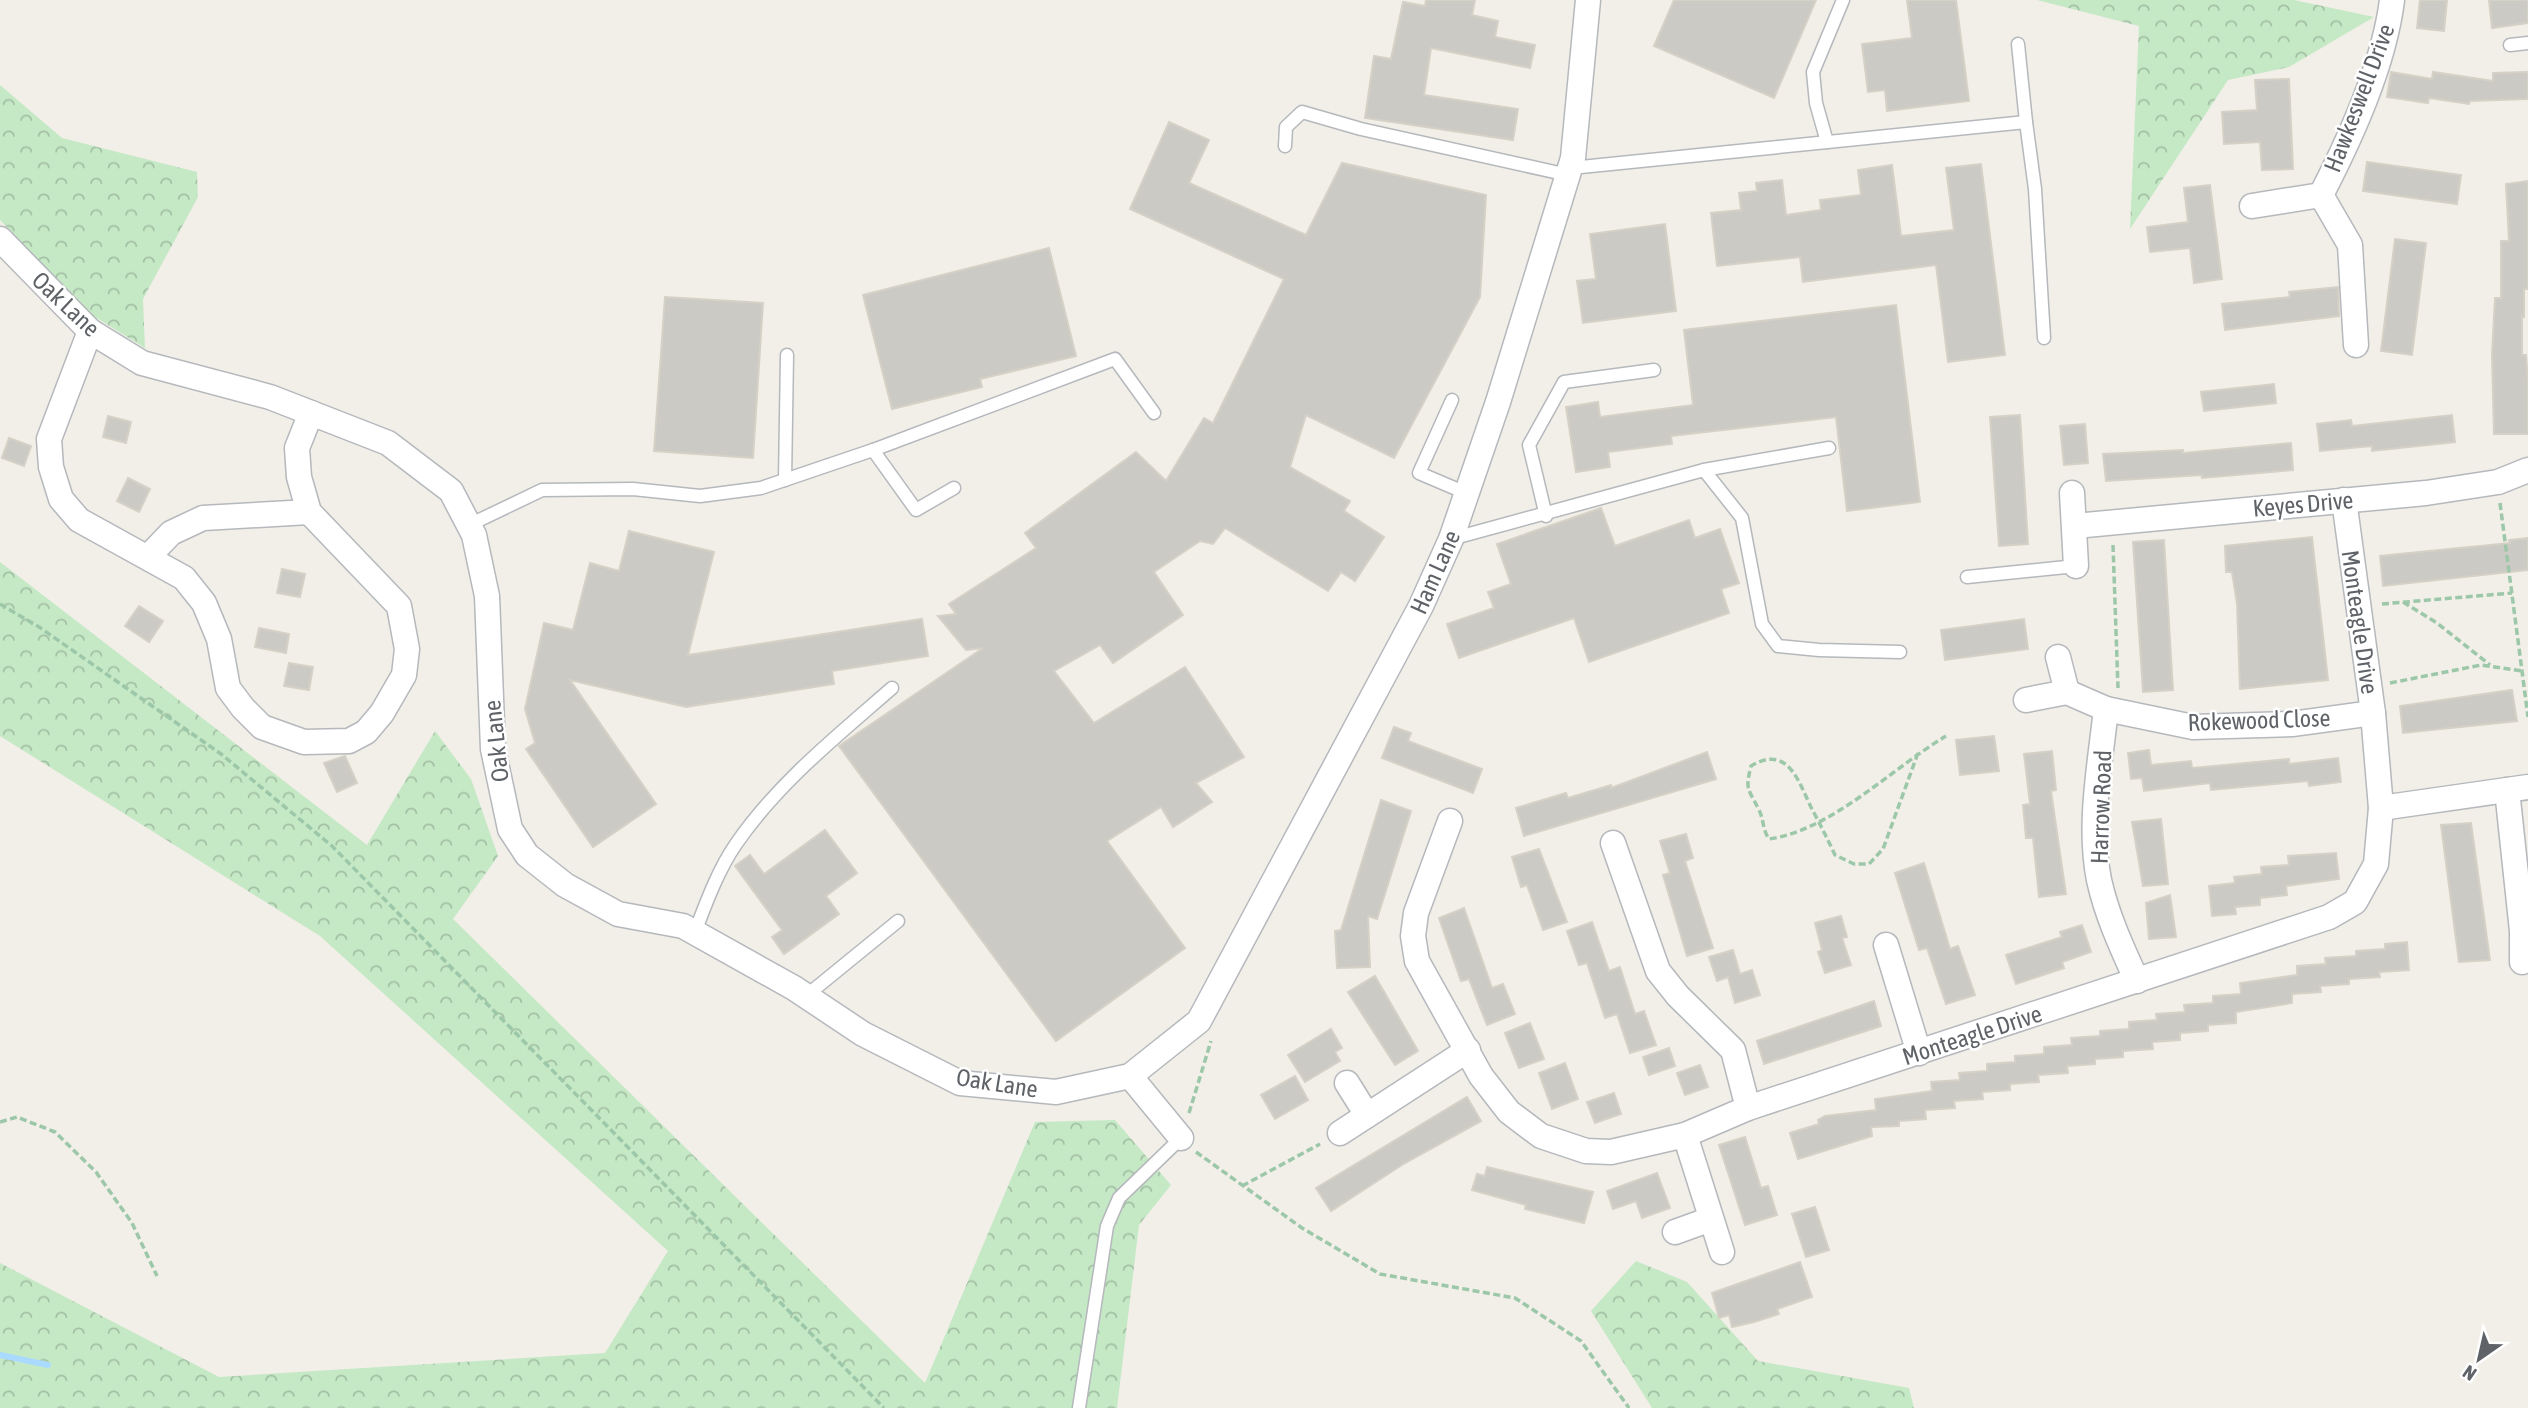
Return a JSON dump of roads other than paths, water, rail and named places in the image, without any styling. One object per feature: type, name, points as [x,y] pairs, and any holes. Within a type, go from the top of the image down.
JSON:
[{"type":"street","name":"Ham Lane","points":[[1130,1076],[1199,1021],[1415,618],[1451,539],[1570,172],[1588,0]]},
{"type":"street","name":"Hawkeswell Drive","points":[[2321,195],[2346,147],[2389,27],[2392,0]]},
{"type":"street","name":"Hawkeswell Drive","points":[[2252,206],[2321,195]]},
{"type":"street","name":"Hawkeswell Drive","points":[[2321,195],[2350,245],[2356,345]]},
{"type":"street","name":"Oak Lane","points":[[0,239],[90,331],[142,363],[270,397],[388,443],[450,491],[474,535],[487,596],[493,749],[510,829],[527,855],[565,885],[618,914],[683,926],[695,932],[806,996],[863,1034],[960,1083],[1056,1092],[1130,1076]]},
{"type":"street","points":[[90,331],[49,439],[51,467],[61,499],[79,520],[149,556],[184,578],[204,603],[219,639],[228,688],[262,727],[304,742],[349,741],[366,732],[382,713],[404,675],[407,649],[399,606],[309,512],[299,477],[297,449],[311,413]]},
{"type":"street","name":"Keyes Drive","points":[[2075,526],[2426,493],[2498,482],[2528,470]]},
{"type":"street","points":[[2072,493],[2076,566]]},
{"type":"street","name":"Monteagle Drive","points":[[1450,821],[1416,913],[1413,936],[1417,961],[1481,1076],[1509,1112],[1541,1136],[1586,1151],[1611,1152],[1685,1135],[1748,1108],[2342,912],[2362,891],[2376,864],[2381,808],[2373,712],[2344,500]]},
{"type":"street","points":[[149,556],[171,533],[202,518],[309,512]]},
{"type":"street","points":[[2026,701],[2067,692],[2058,657]]},
{"type":"street","name":"Rokewood Close","points":[[2067,692],[2112,711],[2193,727],[2292,724],[2373,712]]},
{"type":"street","name":"Harrow Road","points":[[2112,711],[2095,821],[2099,879],[2114,932],[2137,981]]},
{"type":"street","points":[[2381,808],[2517,789],[2525,930],[2522,962]]},
{"type":"street","points":[[1613,843],[1658,971],[1678,996],[1733,1050],[1748,1108]]},
{"type":"street","points":[[1886,945],[1919,1053]]},
{"type":"street","points":[[1340,1133],[1468,1051]]},
{"type":"street","points":[[1130,1076],[1181,1138]]},
{"type":"street","points":[[1347,1083],[1367,1115]]},
{"type":"street","points":[[1685,1135],[1722,1252]]},
{"type":"street","points":[[1675,1232],[1711,1219]]},
{"type":"lane","points":[[1827,142],[1816,103],[1813,72],[1843,0]]},
{"type":"lane","points":[[2510,45],[2528,43]]},
{"type":"lane","points":[[2018,44],[2035,189],[2044,338]]},
{"type":"lane","points":[[1285,146],[1286,127],[1302,112],[1361,129],[1570,172],[2026,122]]},
{"type":"lane","points":[[785,480],[787,355]]},
{"type":"lane","points":[[469,525],[542,491],[633,489],[700,496],[761,488],[873,450],[1115,359],[1154,413]]},
{"type":"lane","points":[[1546,516],[1529,445],[1564,382],[1654,370]]},
{"type":"lane","points":[[1452,400],[1419,473],[1466,493]]},
{"type":"lane","points":[[1451,539],[1546,516],[1704,470],[1829,448]]},
{"type":"lane","points":[[873,450],[916,510],[954,488]]},
{"type":"lane","points":[[1704,470],[1742,518],[1762,624],[1778,646],[1900,652]]},
{"type":"lane","points":[[1967,577],[2076,566]]},
{"type":"lane","points":[[695,932],[735,846],[755,820],[820,750],[892,688]]},
{"type":"lane","points":[[806,996],[898,921]]},
{"type":"lane","points":[[1079,1408],[1108,1226],[1119,1198],[1181,1138]]},
{"type":"waterway","points":[[0,1355],[48,1365]]}]
